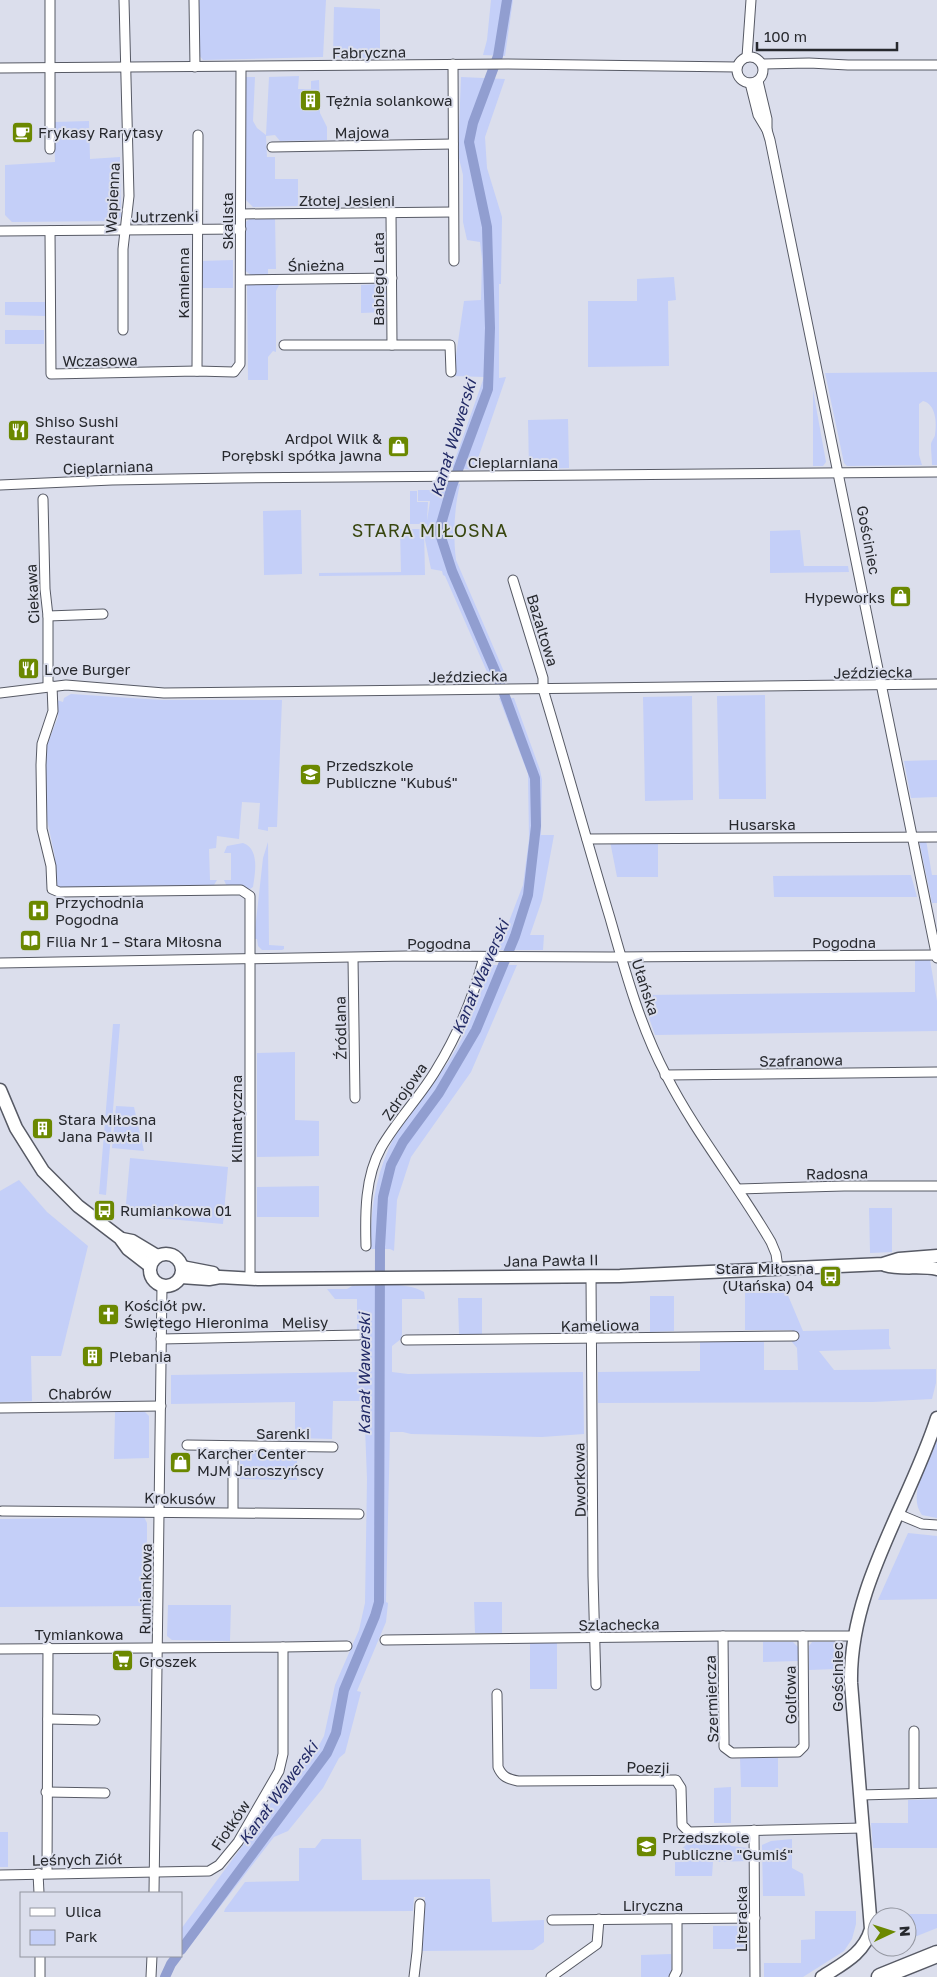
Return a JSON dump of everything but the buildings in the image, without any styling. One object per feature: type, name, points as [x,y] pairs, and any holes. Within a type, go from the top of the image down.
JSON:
[{"type":"highway","points":[[880,1977],[937,1954]]},
{"type":"street","points":[[50,0],[50,149]]},
{"type":"street","name":"Wapienna","points":[[123,330],[123,250],[128,196],[124,0]]},
{"type":"street","points":[[194,0],[195,67]]},
{"type":"street","points":[[747,57],[751,0]]},
{"type":"street","points":[[747,57],[758,58],[763,64],[763,73],[754,82],[740,78],[737,67],[742,59],[747,57]]},
{"type":"street","points":[[453,64],[454,261]]},
{"type":"street","name":"Fabryczna","points":[[0,68],[453,64],[737,67]]},
{"type":"street","points":[[763,64],[937,65]]},
{"type":"street","name":"Skalista","points":[[234,372],[240,364],[241,67]]},
{"type":"street","name":"Gościniec","points":[[754,82],[758,115],[767,130],[937,956]]},
{"type":"street","name":"Kamienna","points":[[196,371],[198,135]]},
{"type":"street","name":"Majowa","points":[[272,147],[453,144]]},
{"type":"street","name":"Złotej Jesieni","points":[[241,214],[453,212]]},
{"type":"street","name":"Babiego Lata","points":[[391,213],[392,345]]},
{"type":"street","name":"Jutrzenki","points":[[0,231],[241,228]]},
{"type":"street","name":"Wczasowa","points":[[50,231],[51,374],[234,372]]},
{"type":"street","name":"Śnieżna","points":[[240,280],[392,278]]},
{"type":"street","name":"Babiego Lata","points":[[284,345],[450,345],[451,372]]},
{"type":"street","name":"Cieplarniana","points":[[0,485],[112,480],[937,472]]},
{"type":"street","name":"Ciekawa","points":[[42,499],[50,686],[53,710],[42,744],[42,829],[51,866],[52,889],[59,892],[241,890],[250,896],[250,959]]},
{"type":"street","name":"Bazaltowa","points":[[513,580],[543,678],[543,689]]},
{"type":"street","points":[[48,616],[103,614]]},
{"type":"street","name":"Jeździecka","points":[[0,693],[50,686],[108,687],[164,693],[937,684]]},
{"type":"street","name":"Ułańska","points":[[543,689],[621,957],[646,1030],[666,1075],[710,1148],[771,1242],[776,1254],[778,1268]]},
{"type":"street","name":"Husarska","points":[[587,839],[937,837]]},
{"type":"street","name":"Pogodna","points":[[0,963],[407,956],[937,956]]},
{"type":"street","name":"Zdrojowa","points":[[366,1246],[365,1216],[369,1184],[380,1150],[436,1070],[458,1029],[484,957]]},
{"type":"street","name":"Źródlana","points":[[353,958],[355,1098]]},
{"type":"street","name":"Klimatyczna","points":[[250,959],[250,1278]]},
{"type":"street","name":"Szafranowa","points":[[666,1075],[937,1072]]},
{"type":"street","points":[[0,1090],[16,1128],[43,1171],[78,1206],[120,1238],[132,1242],[154,1261]]},
{"type":"street","name":"Radosna","points":[[738,1189],[937,1186]]},
{"type":"street","points":[[162,1254],[172,1255],[180,1262],[181,1272],[173,1285],[162,1286],[153,1281],[150,1272],[154,1261],[162,1254]]},
{"type":"street","name":"Jana Pawła II","points":[[181,1272],[210,1271],[220,1276],[250,1278],[591,1276],[882,1264],[899,1259],[937,1256]]},
{"type":"street","name":"Jana Pawła II","points":[[882,1264],[896,1268],[937,1269]]},
{"type":"street","name":"Dworkowa","points":[[591,1276],[596,1685]]},
{"type":"street","name":"Rumiankowa","points":[[154,1892],[162,1286]]},
{"type":"street","name":"Melisy","points":[[161,1338],[359,1335]]},
{"type":"street","name":"Kameliowa","points":[[406,1340],[794,1336]]},
{"type":"street","name":"Chabrów","points":[[0,1408],[160,1406]]},
{"type":"street","name":"Gościniec","points":[[822,1977],[857,1953],[869,1936],[871,1921],[851,1683],[854,1636],[865,1592],[937,1418]]},
{"type":"street","name":"Sarenki","points":[[187,1445],[333,1447]]},
{"type":"street","points":[[233,1446],[233,1512]]},
{"type":"street","name":"Krokusów","points":[[2,1512],[359,1514]]},
{"type":"street","points":[[898,1514],[922,1524],[937,1525]]},
{"type":"street","name":"Szermiercza","points":[[723,1636],[724,1747],[732,1753],[798,1752]]},
{"type":"street","name":"Golfowa","points":[[798,1752],[804,1746],[803,1636]]},
{"type":"street","name":"Szlachecka","points":[[385,1640],[854,1636]]},
{"type":"street","points":[[158,1648],[347,1646]]},
{"type":"street","name":"Fiołków","points":[[154,1873],[209,1871],[219,1864],[238,1842],[264,1798],[278,1771],[283,1754],[283,1647]]},
{"type":"street","points":[[39,1892],[42,1874],[46,1792],[48,1648]]},
{"type":"street","name":"Tymiankowa","points":[[0,1649],[158,1648]]},
{"type":"street","name":"Poezji","points":[[497,1694],[498,1767],[506,1777],[518,1781],[674,1780],[682,1788],[682,1825],[689,1832],[863,1828]]},
{"type":"street","points":[[48,1720],[95,1720]]},
{"type":"street","points":[[914,1731],[914,1793]]},
{"type":"street","points":[[46,1792],[105,1793]]},
{"type":"street","points":[[860,1795],[937,1793]]},
{"type":"street","name":"Literacka","points":[[754,1830],[755,1977]]},
{"type":"street","name":"Leśnych Ziół","points":[[0,1875],[154,1873]]},
{"type":"street","points":[[414,1977],[418,1952],[420,1904]]},
{"type":"street","name":"Liryczna","points":[[552,1920],[755,1918]]},
{"type":"street","points":[[552,1977],[597,1944],[599,1919]]},
{"type":"street","points":[[674,1977],[676,1971],[677,1919]]},
{"type":"street","points":[[40,1957],[40,1977]]},
{"type":"street","points":[[151,1977],[152,1957]]},
{"type":"green space","points":[[198,0],[326,0],[323,57],[203,60],[199,55]]},
{"type":"green space","points":[[491,0],[513,0],[505,56],[483,55],[487,40]]},
{"type":"green space","points":[[334,7],[380,9],[380,58],[333,57]]},
{"type":"green space","points":[[299,76],[298,89],[311,89],[311,81],[319,80],[320,113],[327,127],[327,140],[280,141],[275,135],[266,136],[267,157],[275,157],[275,179],[298,179],[298,206],[253,207],[246,200],[245,77],[255,77],[253,121],[257,128],[266,135],[269,77]]},
{"type":"green space","points":[[461,77],[505,79],[485,137],[487,168],[502,217],[501,284],[499,284],[499,378],[506,377],[474,470],[452,468],[484,377],[453,376],[464,301],[481,300],[482,259],[480,242],[467,240],[463,222],[463,175],[458,154]]},
{"type":"green space","points":[[89,121],[90,159],[120,157],[121,217],[116,221],[12,222],[5,215],[5,165],[55,162],[54,122]]},
{"type":"green space","points":[[250,219],[275,219],[276,269],[268,269],[268,277],[254,277],[244,270],[244,223]]},
{"type":"green space","points":[[233,260],[233,288],[202,288],[201,261]]},
{"type":"green space","points":[[674,277],[676,300],[668,301],[669,366],[588,367],[588,301],[637,301],[637,279]]},
{"type":"green space","points":[[247,283],[280,283],[276,291],[276,352],[273,351],[268,357],[268,380],[248,380]]},
{"type":"green space","points":[[381,284],[386,288],[386,312],[361,313],[361,285]]},
{"type":"green space","points":[[5,302],[45,302],[45,316],[5,315]]},
{"type":"green space","points":[[5,330],[44,330],[44,344],[5,344]]},
{"type":"green space","points":[[937,372],[937,465],[932,465],[931,450],[936,430],[935,415],[931,406],[923,401],[919,404],[919,455],[922,465],[847,466],[844,463],[825,373]]},
{"type":"green space","points":[[813,390],[826,462],[823,466],[813,466]]},
{"type":"green space","points":[[568,419],[569,468],[529,469],[528,420]]},
{"type":"green space","points":[[448,484],[460,484],[455,522],[456,560],[508,681],[491,681],[445,576],[442,571],[431,569],[425,540],[427,524],[410,524],[410,491],[417,491],[417,502],[428,502],[427,521],[430,501],[418,501],[418,490],[445,490]]},
{"type":"green space","points":[[301,510],[302,574],[264,575],[263,511]]},
{"type":"green space","points":[[400,529],[424,529],[425,575],[319,576],[319,573],[401,572]]},
{"type":"green space","points":[[800,530],[804,566],[848,566],[849,572],[770,573],[770,531]]},
{"type":"green space","points":[[71,694],[162,700],[282,700],[277,827],[268,827],[268,831],[258,829],[260,803],[242,802],[239,839],[217,836],[216,848],[209,849],[210,880],[217,880],[211,887],[63,888],[57,886],[55,882],[55,857],[46,815],[46,753],[47,745],[58,717],[57,700],[63,702],[64,698]]},
{"type":"green space","points":[[765,695],[766,799],[719,799],[717,696]]},
{"type":"green space","points":[[692,696],[693,800],[645,801],[643,697]]},
{"type":"green space","points":[[499,698],[514,698],[542,780],[541,835],[554,835],[542,900],[530,935],[544,935],[543,950],[498,950],[523,885],[529,839],[528,774]]},
{"type":"green space","points":[[937,760],[937,797],[911,798],[904,761]]},
{"type":"green space","points":[[919,840],[926,840],[932,875],[937,875],[937,903],[932,903]]},
{"type":"green space","points":[[610,841],[658,841],[658,877],[617,877]]},
{"type":"green space","points":[[268,842],[269,945],[284,946],[282,950],[262,950],[258,946],[257,939],[254,939],[263,858]]},
{"type":"green space","points":[[243,843],[252,850],[254,856],[253,887],[250,889],[227,887],[224,880],[231,880],[231,853],[224,853],[227,846]]},
{"type":"green space","points":[[911,875],[917,897],[774,897],[773,876]]},
{"type":"green space","points":[[915,960],[930,960],[937,1001],[937,1031],[655,1035],[641,995],[915,992]]},
{"type":"green space","points":[[492,965],[517,965],[471,1072],[411,1157],[397,1200],[394,1251],[390,1249],[370,1249],[374,1198],[389,1148],[402,1124],[458,1046]]},
{"type":"green space","points":[[113,1024],[120,1024],[106,1195],[99,1194]]},
{"type":"green space","points":[[295,1052],[295,1120],[319,1121],[319,1156],[257,1157],[257,1053]]},
{"type":"green space","points":[[116,1106],[134,1107],[144,1151],[112,1148]]},
{"type":"green space","points":[[130,1158],[228,1167],[223,1224],[125,1215]]},
{"type":"green space","points":[[19,1180],[47,1212],[88,1246],[61,1356],[31,1356],[32,1401],[0,1402],[0,1191]]},
{"type":"green space","points":[[319,1186],[319,1217],[257,1217],[257,1187]]},
{"type":"green space","points":[[869,1208],[892,1208],[892,1252],[870,1253]]},
{"type":"green space","points":[[398,1285],[424,1292],[425,1299],[402,1299],[402,1334],[401,1339],[392,1346],[392,1372],[408,1374],[583,1372],[584,1434],[542,1437],[390,1432],[386,1602],[388,1603],[386,1622],[357,1691],[361,1692],[345,1753],[339,1758],[323,1788],[288,1831],[274,1837],[192,1943],[182,1944],[182,1928],[260,1822],[281,1785],[292,1771],[317,1749],[324,1736],[335,1685],[359,1630],[365,1603],[367,1479],[364,1401],[333,1401],[332,1439],[295,1438],[295,1402],[171,1404],[171,1375],[361,1372],[360,1367],[364,1360],[365,1342],[360,1342],[360,1330],[357,1330],[357,1299],[335,1299],[327,1289],[347,1289],[352,1286]]},
{"type":"green space","points":[[745,1293],[787,1293],[803,1331],[889,1329],[889,1345],[891,1349],[819,1351],[834,1370],[936,1369],[936,1383],[932,1399],[873,1402],[598,1403],[598,1372],[700,1371],[700,1342],[764,1342],[764,1370],[798,1370],[797,1348],[792,1342],[792,1330],[745,1330]]},
{"type":"green space","points":[[650,1296],[674,1296],[674,1331],[650,1332]]},
{"type":"green space","points":[[458,1298],[482,1298],[482,1334],[459,1334]]},
{"type":"green space","points":[[115,1412],[145,1412],[149,1416],[149,1458],[114,1459]]},
{"type":"green space","points":[[937,1439],[937,1518],[922,1515],[918,1507],[917,1498],[924,1467]]},
{"type":"green space","points":[[245,1452],[297,1453],[297,1480],[240,1479],[240,1456]]},
{"type":"green space","points":[[144,1517],[147,1523],[147,1606],[0,1607],[0,1519]]},
{"type":"green space","points":[[908,1533],[937,1536],[937,1599],[878,1600]]},
{"type":"green space","points":[[474,1602],[502,1602],[502,1633],[475,1633]]},
{"type":"green space","points":[[168,1605],[231,1605],[230,1641],[172,1640],[167,1636]]},
{"type":"green space","points":[[763,1642],[793,1642],[798,1647],[798,1661],[763,1662]]},
{"type":"green space","points":[[812,1642],[837,1642],[836,1669],[809,1670],[809,1646]]},
{"type":"green space","points":[[530,1643],[557,1643],[557,1689],[530,1689]]},
{"type":"green space","points":[[740,1758],[778,1758],[778,1787],[741,1787]]},
{"type":"green space","points":[[731,1787],[731,1823],[714,1823],[714,1788]]},
{"type":"green space","points":[[937,1799],[937,1848],[873,1848],[871,1823],[908,1823],[908,1800]]},
{"type":"green space","points":[[0,1832],[8,1832],[8,1867],[0,1867]]},
{"type":"green space","points":[[728,1837],[731,1846],[748,1848],[749,1861],[713,1862],[712,1876],[675,1876],[675,1856],[691,1841],[701,1838]]},
{"type":"green space","points":[[322,1839],[361,1839],[362,1880],[490,1879],[492,1922],[544,1920],[544,1942],[533,1950],[422,1951],[425,1897],[414,1897],[413,1911],[224,1912],[245,1882],[299,1881],[299,1848],[315,1848]]},
{"type":"green space","points":[[792,1839],[792,1868],[803,1874],[805,1896],[763,1896],[762,1845],[771,1841]]},
{"type":"green space","points":[[815,1911],[856,1911],[856,1924],[852,1939],[844,1951],[803,1977],[764,1977],[764,1963],[801,1963],[801,1940],[815,1939]]},
{"type":"green space","points":[[917,1914],[937,1914],[937,1928],[917,1936]]},
{"type":"green space","points":[[713,1926],[745,1926],[749,1930],[749,1949],[713,1949]]},
{"type":"green space","points":[[671,1954],[672,1972],[669,1977],[641,1977],[641,1955]]},
{"type":"waterway","name":"Kanał Wawerski","points":[[182,1949],[327,1753],[336,1733],[344,1690],[375,1616],[379,1602],[380,1247],[383,1197],[391,1165],[403,1142],[439,1093],[476,1030],[515,936],[528,895],[536,826],[535,778],[499,680],[452,571],[439,531],[452,486],[488,389],[490,328],[487,227],[469,142],[473,123],[498,56],[507,0]]},
{"type":"waterway","name":"Kanał Wawerski","points":[[165,1977],[176,1957]]},
{"type":"place","name":"Tężnia solankowa","points":[[310,100]]},
{"type":"place","name":"Frykasy Rarytasy","points":[[22,132]]},
{"type":"place","name":"Shiso Sushi Restaurant","points":[[19,430]]},
{"type":"place","name":"Ardpol Wilk & Porębski spółka jawna","points":[[398,447]]},
{"type":"place","name":"Hypeworks","points":[[901,597]]},
{"type":"place","name":"Love Burger","points":[[28,669]]},
{"type":"place","name":"Przedszkole Publiczne \"Kubuś\"","points":[[310,774]]},
{"type":"place","name":"Przychodnia Pogodna","points":[[39,911]]},
{"type":"place","name":"Filia Nr 1 – Stara Miłosna","points":[[30,941]]},
{"type":"place","name":"Stara Miłosna Jana Pawła II","points":[[42,1128]]},
{"type":"place","name":"Rumiankowa 01","points":[[104,1210]]},
{"type":"place","name":"Stara Miłosna (Ułańska) 04","points":[[830,1277]]},
{"type":"place","name":"Kościół pw. Świętego Hieronima","points":[[108,1314]]},
{"type":"place","name":"Plebania","points":[[93,1356]]},
{"type":"place","name":"Karcher Center MJM Jaroszyńscy","points":[[181,1462]]},
{"type":"place","name":"Groszek","points":[[123,1661]]},
{"type":"place","name":"Przedszkole Publiczne \"Gumiś\"","points":[[646,1846]]},
{"type":"district","name":"STARA MIŁOSNA","points":[[430,530]]}]
